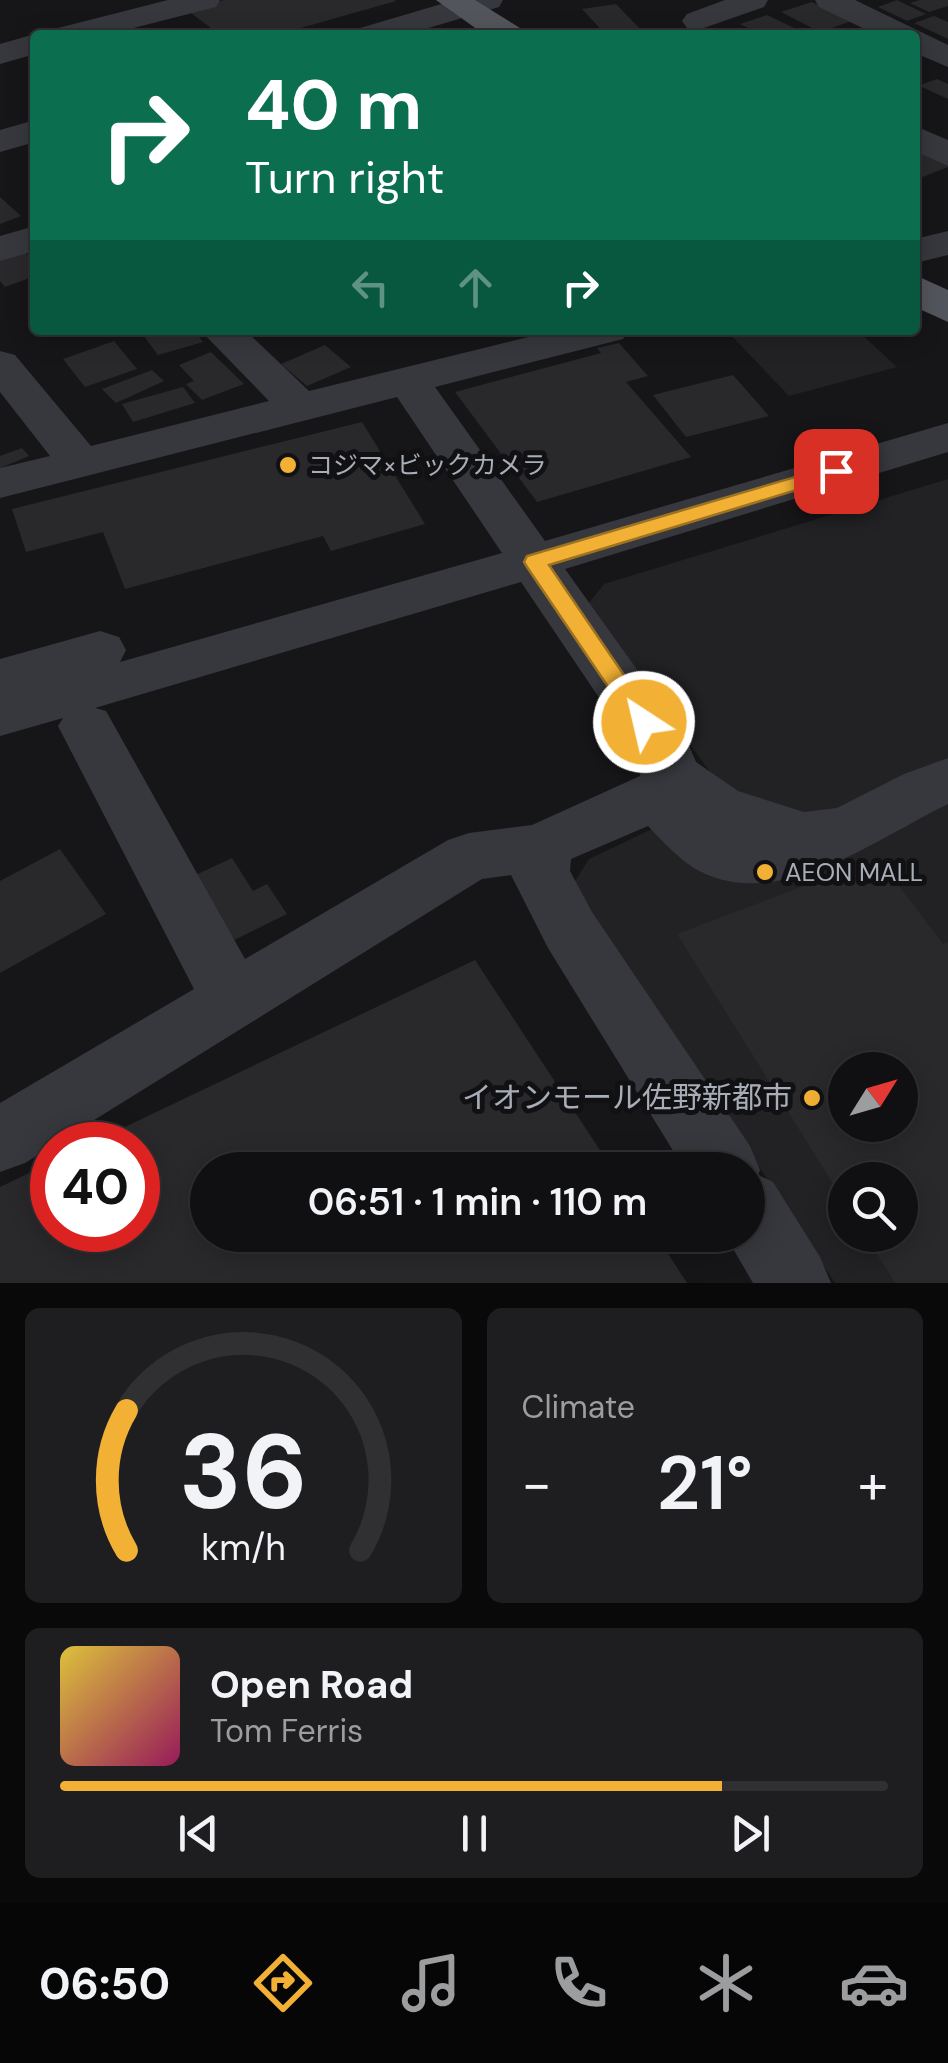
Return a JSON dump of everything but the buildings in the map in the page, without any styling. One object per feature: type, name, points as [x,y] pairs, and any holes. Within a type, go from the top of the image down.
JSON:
[{"type":"main road","points":[[468,3],[502,30]]},
{"type":"main road","points":[[920,291],[948,308]]},
{"type":"street","points":[[71,19],[100,26],[205,0]]},
{"type":"street","points":[[715,30],[698,21],[752,0]]},
{"type":"street","points":[[830,0],[892,30]]},
{"type":"street","points":[[386,30],[468,3]]},
{"type":"street","points":[[920,43],[948,57]]},
{"type":"street","points":[[0,54],[30,45]]},
{"type":"street","points":[[0,141],[30,132]]},
{"type":"street","points":[[920,141],[948,155]]},
{"type":"street","points":[[0,249],[30,240]]},
{"type":"street","points":[[920,250],[948,243]]},
{"type":"street","points":[[226,335],[303,410]]},
{"type":"street","points":[[470,335],[498,359]]},
{"type":"street","points":[[0,483],[303,410],[589,335]]},
{"type":"street","points":[[0,364],[81,464]]},
{"type":"street","points":[[409,382],[666,752],[662,784],[727,857],[770,861],[817,846],[840,830],[948,780]]},
{"type":"street","points":[[0,716],[535,562],[948,437]]},
{"type":"street","points":[[0,678],[266,603],[460,558],[535,562]]},
{"type":"street","points":[[0,752],[263,670],[490,589],[535,562]]},
{"type":"street","points":[[86,726],[234,1000]]},
{"type":"street","points":[[0,1140],[469,858],[542,847],[662,784]]},
{"type":"street","points":[[542,847],[540,872],[570,930],[712,1152]]},
{"type":"street","points":[[765,1234],[794,1283]]},
{"type":"shaded area","points":[[731,335],[862,335],[897,367],[789,396]]},
{"type":"shaded area","name":"AEON MALL","points":[[948,479],[948,1283],[835,1283],[765,1176],[765,1152],[749,1152],[573,884],[589,859],[726,794],[588,604],[604,584]]},
{"type":"place","name":"コジマ×ビックカメラ","points":[[288,465]]},
{"type":"place","name":"AEON MALL","points":[[765,872]]},
{"type":"place","name":"イオンモール佐野新都市","points":[[812,1098]]},
{"type":"route","points":[[644,722],[535,562],[836,471]]}]
